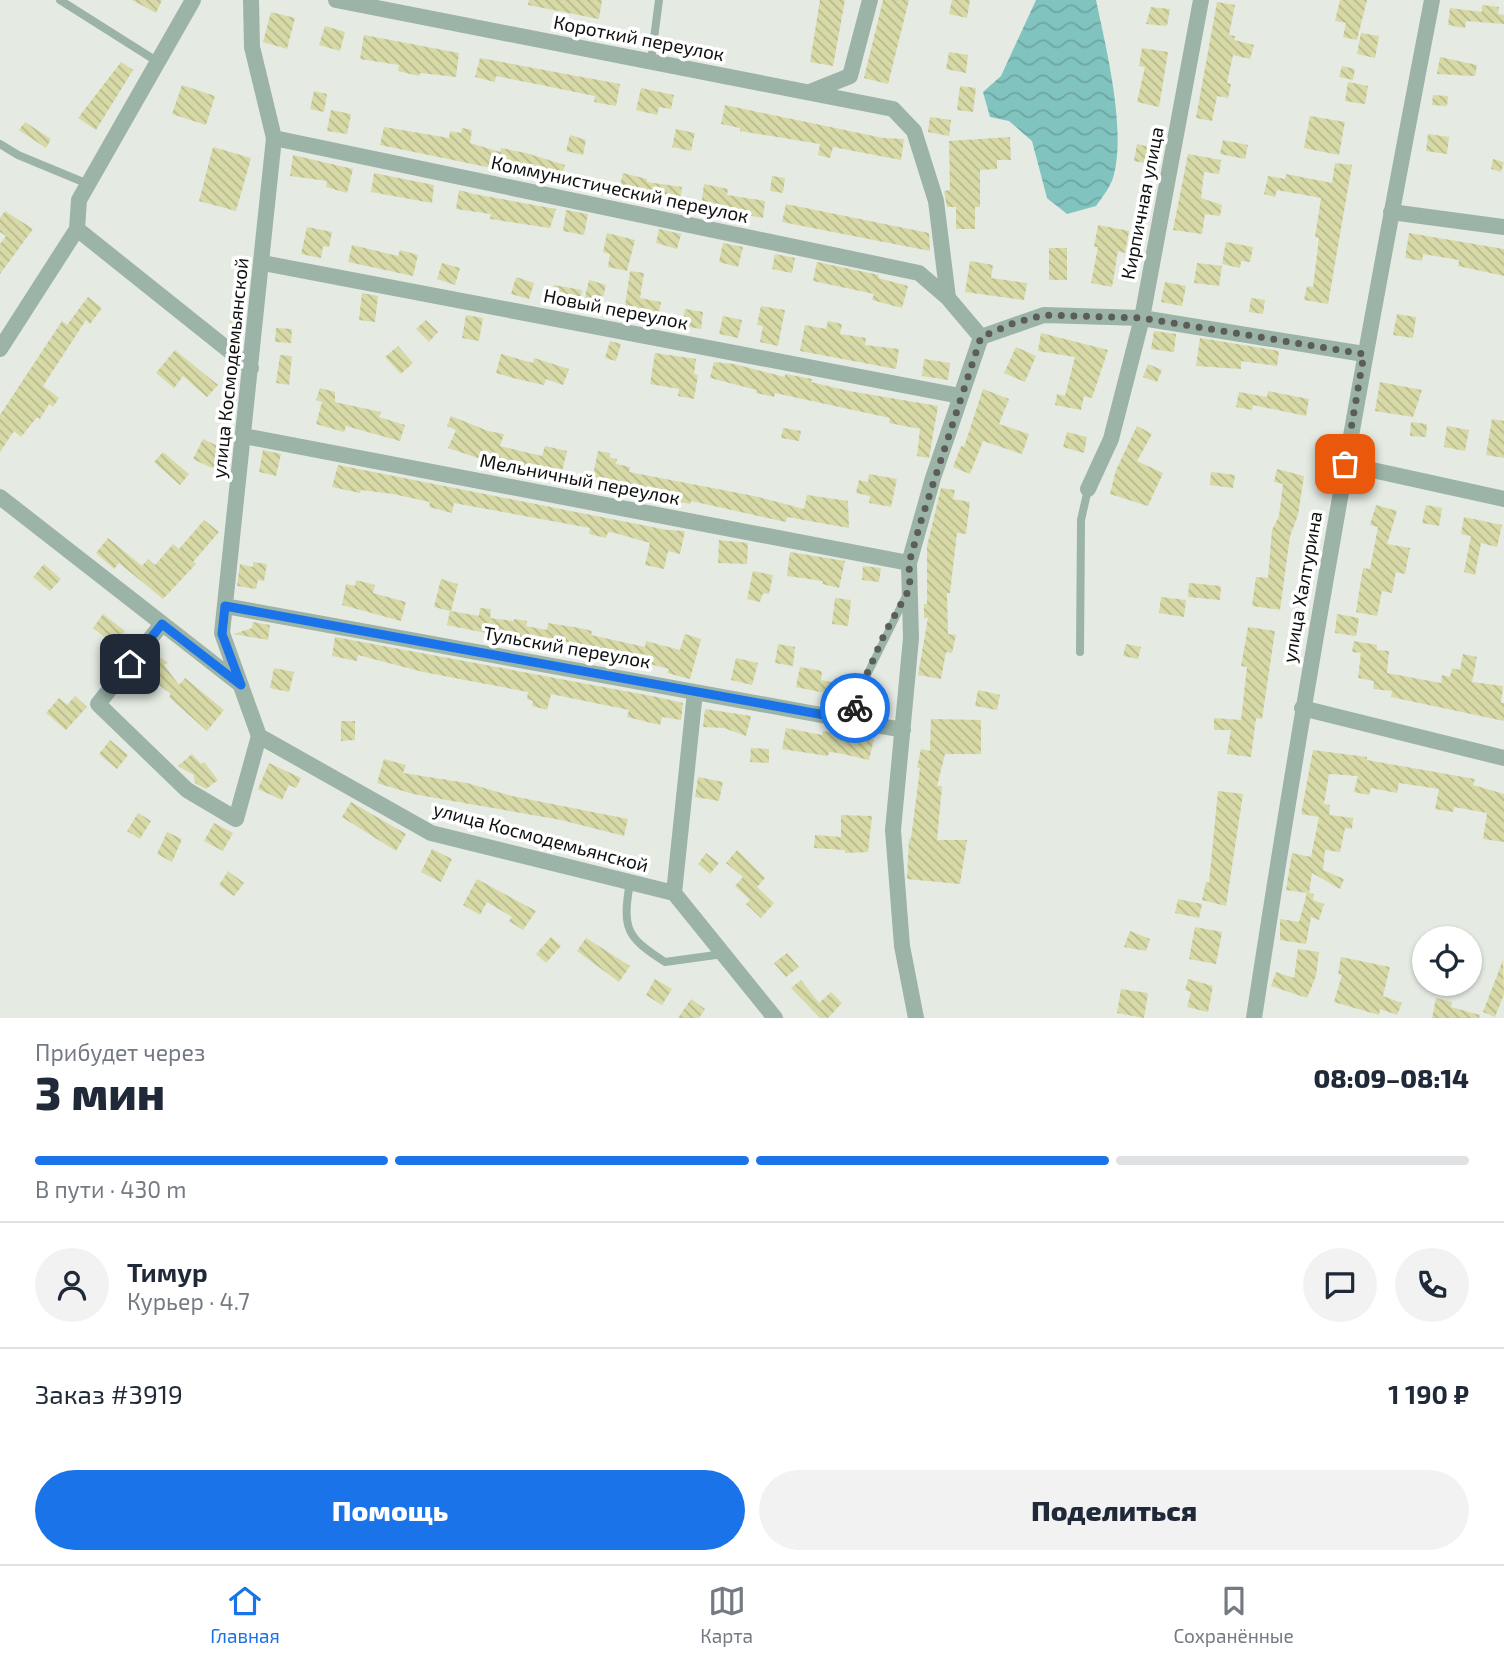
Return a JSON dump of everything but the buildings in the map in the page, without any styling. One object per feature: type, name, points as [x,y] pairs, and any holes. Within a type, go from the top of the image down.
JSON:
[{"type":"street","points":[[0,349],[77,229],[79,201],[193,0]]},
{"type":"street","name":"улица Космодемьянской","points":[[251,0],[252,47],[274,138],[222,634],[259,736],[430,833],[674,893]]},
{"type":"street","name":"Короткий переулок","points":[[336,0],[893,108],[914,131],[936,201],[948,298]]},
{"type":"street","points":[[810,92],[850,76],[870,0]]},
{"type":"street","name":"Кирпичная улица","points":[[1088,489],[1111,439],[1115,412],[1142,318],[1202,0]]},
{"type":"street","name":"улица Халтурина","points":[[1254,1018],[1302,708],[1364,354],[1432,0]]},
{"type":"street","name":"Коммунистический переулок","points":[[274,138],[919,273],[948,298]]},
{"type":"street","points":[[1391,212],[1504,227]]},
{"type":"street","points":[[77,229],[251,368]]},
{"type":"street","name":"Новый переулок","points":[[263,263],[960,396]]},
{"type":"street","points":[[948,298],[981,337]]},
{"type":"street","points":[[916,1018],[902,946],[893,830],[911,639],[909,563],[981,337],[1014,323],[1044,315],[1142,318],[1364,354]]},
{"type":"street","name":"Мельничный переулок","points":[[244,436],[909,563]]},
{"type":"street","points":[[1345,464],[1504,499]]},
{"type":"street","points":[[0,497],[241,685]]},
{"type":"street","name":"Тульский переулок","points":[[225,606],[903,730]]},
{"type":"street","points":[[162,624],[97,704],[187,789],[236,819],[259,736]]},
{"type":"street","points":[[695,692],[674,893],[775,1018]]},
{"type":"street","points":[[1302,708],[1504,758]]},
{"type":"lane","points":[[60,0],[158,62]]},
{"type":"lane","points":[[651,61],[659,0]]},
{"type":"lane","points":[[0,144],[18,155],[88,184]]},
{"type":"lane","points":[[1080,652],[1081,520],[1088,489]]},
{"type":"lane","points":[[852,720],[862,685],[885,633],[910,588]]},
{"type":"lane","points":[[630,882],[626,906],[628,932],[638,945],[665,962],[723,954]]},
{"type":"water","points":[[1036,0],[1096,0],[1114,89],[1118,137],[1113,178],[1096,206],[1067,214],[1047,198],[1032,141],[1009,121],[990,117],[983,92],[1001,76]]},
{"type":"way so far","points":[[855,708],[885,633],[910,588],[909,563],[933,478],[981,337],[1014,323],[1044,315],[1142,318],[1364,354],[1345,464]]},
{"type":"route","points":[[130,664],[162,624],[241,685],[222,634],[225,606],[852,720],[855,708]]}]
